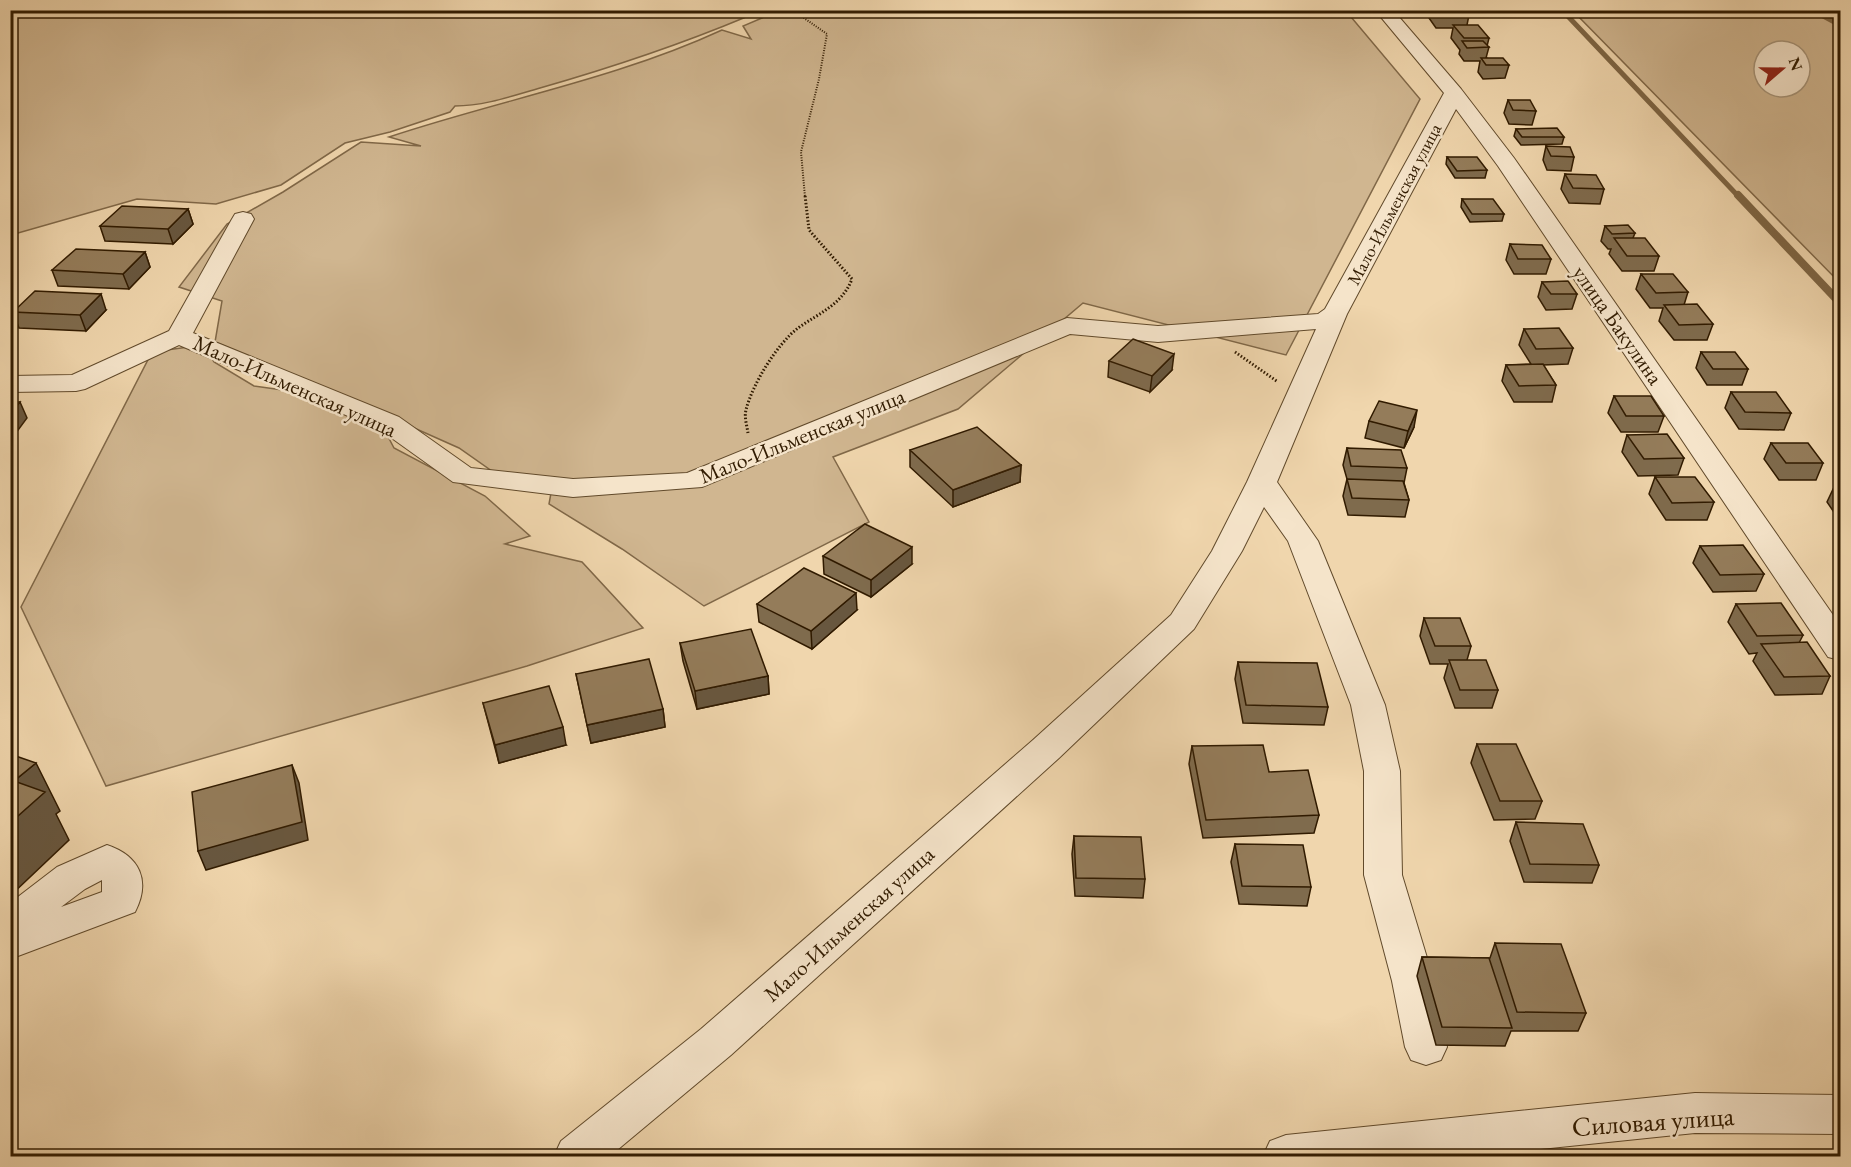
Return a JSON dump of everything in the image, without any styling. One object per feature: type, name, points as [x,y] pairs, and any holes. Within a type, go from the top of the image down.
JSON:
[{"type":"street","name":"улица Бакулина","points":[[1383,10],[1454,93],[1506,163],[1840,649]]},
{"type":"street","name":"Мало-Ильменская улица","points":[[577,1156],[725,1034],[1046,749],[1183,622],[1227,551],[1262,482],[1335,314],[1454,93]]},
{"type":"street","name":"Мало-Ильменская улица","points":[[10,384],[76,383],[179,336],[243,219]]},
{"type":"street","name":"Мало-Ильменская улица","points":[[179,336],[388,423],[463,476],[573,488],[692,481],[1068,326],[1158,334],[1324,321],[1335,314]]},
{"type":"street","points":[[1262,482],[1303,541],[1368,705],[1382,771],[1383,874],[1413,981],[1425,1047]]},
{"type":"street","points":[[10,925],[71,878],[106,860],[122,872],[121,902],[10,943]]},
{"type":"street","name":"Силовая улица","points":[[1286,1156],[1695,1113],[1840,1115]]},
{"type":"path","points":[[750,457],[745,413],[761,378],[790,334],[835,304],[850,287],[852,279],[809,230],[801,152],[819,80],[827,34],[804,18],[797,10]]},
{"type":"path","points":[[1198,330],[1241,355],[1299,398]]},
{"type":"shaded area","points":[[11,10],[748,11],[746,17],[618,64],[498,100],[455,106],[450,112],[390,132],[345,143],[281,185],[216,204],[137,199],[11,235]]},
{"type":"shaded area","points":[[781,10],[1346,11],[1420,99],[1286,355],[1083,303],[958,409],[833,457],[869,522],[704,606],[622,549],[549,504],[553,482],[509,483],[459,448],[374,410],[394,448],[485,496],[530,536],[505,544],[582,562],[643,628],[527,666],[106,786],[21,607],[152,352],[203,345],[214,362],[254,386],[354,400],[215,342],[222,301],[179,287],[227,224],[283,192],[361,142],[421,146],[389,137],[599,76],[682,47],[722,30],[751,39],[743,26]]},
{"type":"shaded area","points":[[1573,11],[1840,11],[1840,283]]},
{"type":"building","points":[[1435,10],[1465,10],[1469,15],[1438,15]]},
{"type":"building","points":[[1453,25],[1478,25],[1489,38],[1464,38]]},
{"type":"building","points":[[1462,41],[1483,41],[1489,47],[1467,48]]},
{"type":"building","points":[[1481,58],[1503,58],[1509,65],[1486,65]]},
{"type":"building","points":[[1508,100],[1530,100],[1536,111],[1513,110]]},
{"type":"building","points":[[1557,128],[1564,137],[1522,137],[1516,129]]},
{"type":"building","points":[[1546,146],[1570,147],[1574,157],[1551,156]]},
{"type":"building","points":[[1447,157],[1477,157],[1487,170],[1457,171]]},
{"type":"building","points":[[1565,174],[1596,175],[1604,189],[1573,188]]},
{"type":"building","points":[[1462,199],[1493,199],[1504,214],[1472,214]]},
{"type":"building","points":[[122,206],[188,209],[168,229],[100,226]]},
{"type":"building","points":[[1628,225],[1635,233],[1612,234],[1605,226]]},
{"type":"building","points":[[1614,238],[1645,238],[1659,256],[1627,256]]},
{"type":"building","points":[[1510,244],[1542,245],[1551,259],[1518,259]]},
{"type":"building","points":[[76,249],[145,252],[123,274],[52,270]]},
{"type":"building","points":[[1641,274],[1673,274],[1688,292],[1656,293]]},
{"type":"building","points":[[1568,281],[1577,294],[1551,294],[1542,282]]},
{"type":"building","points":[[35,291],[101,294],[80,315],[13,312]]},
{"type":"building","points":[[1697,304],[1713,324],[1679,325],[1664,305]]},
{"type":"building","points":[[1559,328],[1573,348],[1536,349],[1524,329]]},
{"type":"building","points":[[1133,339],[1174,354],[1152,376],[1109,361]]},
{"type":"building","points":[[1701,352],[1735,352],[1748,369],[1713,369]]},
{"type":"building","points":[[1543,364],[1556,385],[1519,386],[1506,365]]},
{"type":"building","points":[[1731,392],[1776,392],[1791,413],[1745,412]]},
{"type":"building","points":[[1614,396],[1651,396],[1664,416],[1626,416]]},
{"type":"building","points":[[1379,401],[1417,410],[1408,431],[1369,421]]},
{"type":"building","points":[[10,402],[20,402],[10,414]]},
{"type":"building","points":[[977,427],[1021,465],[953,490],[910,450]]},
{"type":"building","points":[[1667,434],[1684,458],[1644,459],[1627,435]]},
{"type":"building","points":[[1771,443],[1808,443],[1823,463],[1786,463]]},
{"type":"building","points":[[1347,448],[1401,450],[1407,468],[1351,466]]},
{"type":"building","points":[[1655,477],[1695,477],[1714,502],[1672,503]]},
{"type":"building","points":[[1347,479],[1403,481],[1409,500],[1352,498]]},
{"type":"building","points":[[865,524],[912,547],[871,580],[823,556]]},
{"type":"building","points":[[1743,545],[1764,574],[1720,575],[1700,546]]},
{"type":"building","points":[[804,568],[856,593],[811,631],[757,604]]},
{"type":"building","points":[[1781,603],[1803,635],[1757,636],[1736,604]]},
{"type":"building","points":[[1424,618],[1460,618],[1471,646],[1435,646]]},
{"type":"building","points":[[751,629],[768,676],[695,691],[680,643]]},
{"type":"building","points":[[1807,642],[1830,676],[1784,677],[1761,644]]},
{"type":"building","points":[[649,659],[663,709],[587,725],[576,674]]},
{"type":"building","points":[[1449,660],[1486,660],[1498,690],[1460,690]]},
{"type":"building","points":[[1238,662],[1317,663],[1328,707],[1246,705]]},
{"type":"building","points":[[549,686],[563,727],[495,745],[483,703]]},
{"type":"building","points":[[1477,744],[1516,744],[1542,801],[1500,801]]},
{"type":"building","points":[[1263,745],[1269,772],[1308,770],[1319,815],[1206,820],[1192,746]]},
{"type":"building","points":[[10,754],[36,763],[14,781],[45,792],[10,823]]},
{"type":"building","points":[[292,765],[302,822],[198,851],[192,792]]},
{"type":"building","points":[[1516,822],[1583,824],[1599,865],[1530,864]]},
{"type":"building","points":[[1074,836],[1141,837],[1145,879],[1076,878]]},
{"type":"building","points":[[1235,844],[1303,845],[1311,887],[1242,886]]},
{"type":"building","points":[[1495,943],[1561,944],[1586,1013],[1517,1012]]},
{"type":"building","points":[[1422,957],[1489,958],[1512,1028],[1442,1027]]},
{"type":"waterway","points":[[1562,10],[1739,197]]},
{"type":"waterway","points":[[1812,10],[1840,25]]},
{"type":"waterway","points":[[1738,195],[1840,303]]}]
